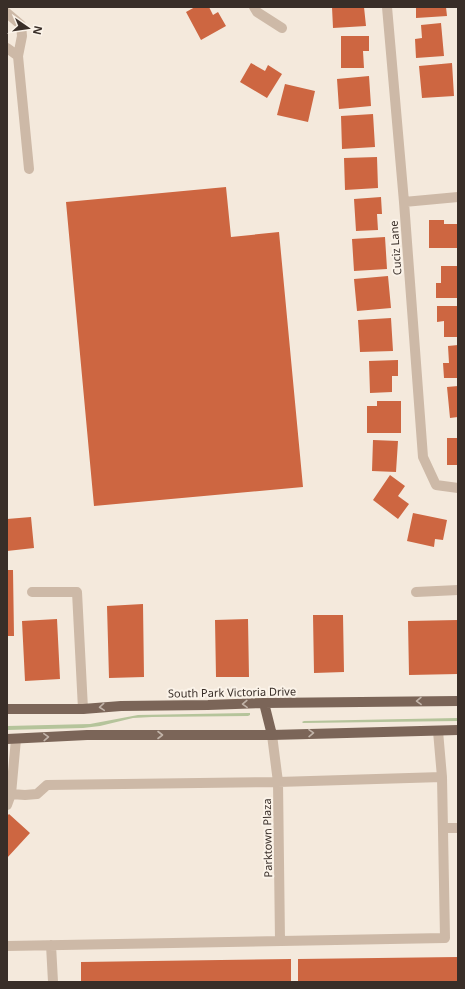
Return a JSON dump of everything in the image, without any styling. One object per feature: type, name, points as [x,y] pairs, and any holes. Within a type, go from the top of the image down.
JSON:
[{"type":"main road","name":"South Park Victoria Drive","points":[[7,709],[83,709],[121,706],[264,703],[458,701]]},
{"type":"main road","points":[[264,703],[272,735]]},
{"type":"main road","points":[[12,739],[87,735],[272,735],[458,730]]},
{"type":"street","points":[[254,7],[257,12],[282,28]]},
{"type":"street","name":"Cuciz Lane","points":[[387,7],[404,202],[423,457],[436,485],[458,488]]},
{"type":"street","points":[[7,13],[21,25],[22,36],[18,56],[29,169]]},
{"type":"street","points":[[7,48],[18,56]]},
{"type":"street","points":[[404,202],[458,197]]},
{"type":"street","points":[[416,592],[458,590]]},
{"type":"street","points":[[32,592],[77,592],[83,709]]},
{"type":"street","points":[[7,946],[445,938],[442,777],[438,730]]},
{"type":"street","name":"Parktown Plaza","points":[[272,735],[278,782],[280,941]]},
{"type":"street","points":[[7,805],[11,794],[12,739]]},
{"type":"street","points":[[11,794],[37,794],[47,785],[278,782],[442,777]]},
{"type":"street","points":[[443,828],[458,828]]},
{"type":"street","points":[[51,945],[53,982]]},
{"type":"green space","points":[[250,713],[248,716],[133,718],[100,726],[83,728],[7,730],[7,726],[90,724],[138,715]]},
{"type":"green space","points":[[458,718],[458,721],[302,722],[304,721]]},
{"type":"building","points":[[195,7],[209,7],[213,15],[218,12],[226,26],[201,40],[186,12]]},
{"type":"building","points":[[332,7],[364,7],[366,26],[333,28]]},
{"type":"building","points":[[416,7],[446,7],[447,16],[416,18]]},
{"type":"building","points":[[441,23],[444,56],[416,58],[415,39],[422,38],[421,25]]},
{"type":"building","points":[[341,36],[369,36],[369,51],[363,51],[364,68],[341,68]]},
{"type":"building","points":[[251,63],[265,71],[268,65],[282,74],[267,98],[240,82]]},
{"type":"building","points":[[452,63],[454,96],[422,98],[419,66]]},
{"type":"building","points":[[369,76],[371,106],[339,109],[337,79]]},
{"type":"building","points":[[285,84],[315,91],[308,122],[277,115]]},
{"type":"building","points":[[373,114],[375,147],[342,149],[341,116]]},
{"type":"building","points":[[377,157],[378,188],[345,190],[344,158]]},
{"type":"building","points":[[226,187],[231,237],[279,232],[303,487],[94,506],[66,202]]},
{"type":"building","points":[[381,197],[382,214],[377,214],[378,230],[356,231],[354,199]]},
{"type":"building","points":[[429,220],[444,220],[444,224],[458,224],[458,248],[429,248]]},
{"type":"building","points":[[385,237],[387,269],[354,271],[352,239]]},
{"type":"building","points":[[441,266],[458,266],[458,298],[436,298],[436,283],[441,283]]},
{"type":"building","points":[[388,276],[391,308],[357,311],[354,279]]},
{"type":"building","points":[[437,306],[458,306],[458,337],[444,337],[444,321],[437,322]]},
{"type":"building","points":[[391,318],[393,351],[360,352],[358,320]]},
{"type":"building","points":[[458,345],[458,378],[444,378],[443,363],[449,363],[448,346]]},
{"type":"building","points":[[398,360],[398,376],[392,376],[392,392],[370,393],[369,361]]},
{"type":"building","points":[[458,386],[458,417],[450,418],[447,387]]},
{"type":"building","points":[[377,401],[401,401],[401,433],[367,433],[367,406],[377,406]]},
{"type":"building","points":[[447,438],[458,438],[458,465],[447,465]]},
{"type":"building","points":[[373,440],[398,441],[396,472],[372,471]]},
{"type":"building","points":[[390,475],[405,486],[398,496],[409,504],[398,519],[373,500]]},
{"type":"building","points":[[413,513],[447,520],[443,540],[435,539],[434,547],[407,541]]},
{"type":"building","points":[[31,517],[34,548],[7,551],[7,519]]},
{"type":"building","points":[[7,570],[13,570],[14,636],[7,636]]},
{"type":"building","points":[[143,604],[144,677],[109,678],[107,606]]},
{"type":"building","points":[[313,615],[343,615],[344,672],[314,673]]},
{"type":"building","points":[[57,619],[60,679],[25,681],[22,621]]},
{"type":"building","points":[[248,619],[249,677],[216,677],[215,620]]},
{"type":"building","points":[[458,620],[458,674],[409,675],[408,621]]},
{"type":"building","points":[[9,814],[30,833],[7,858],[7,816]]},
{"type":"building","points":[[458,957],[458,982],[298,982],[298,959]]},
{"type":"building","points":[[291,959],[291,982],[81,982],[81,962]]}]
